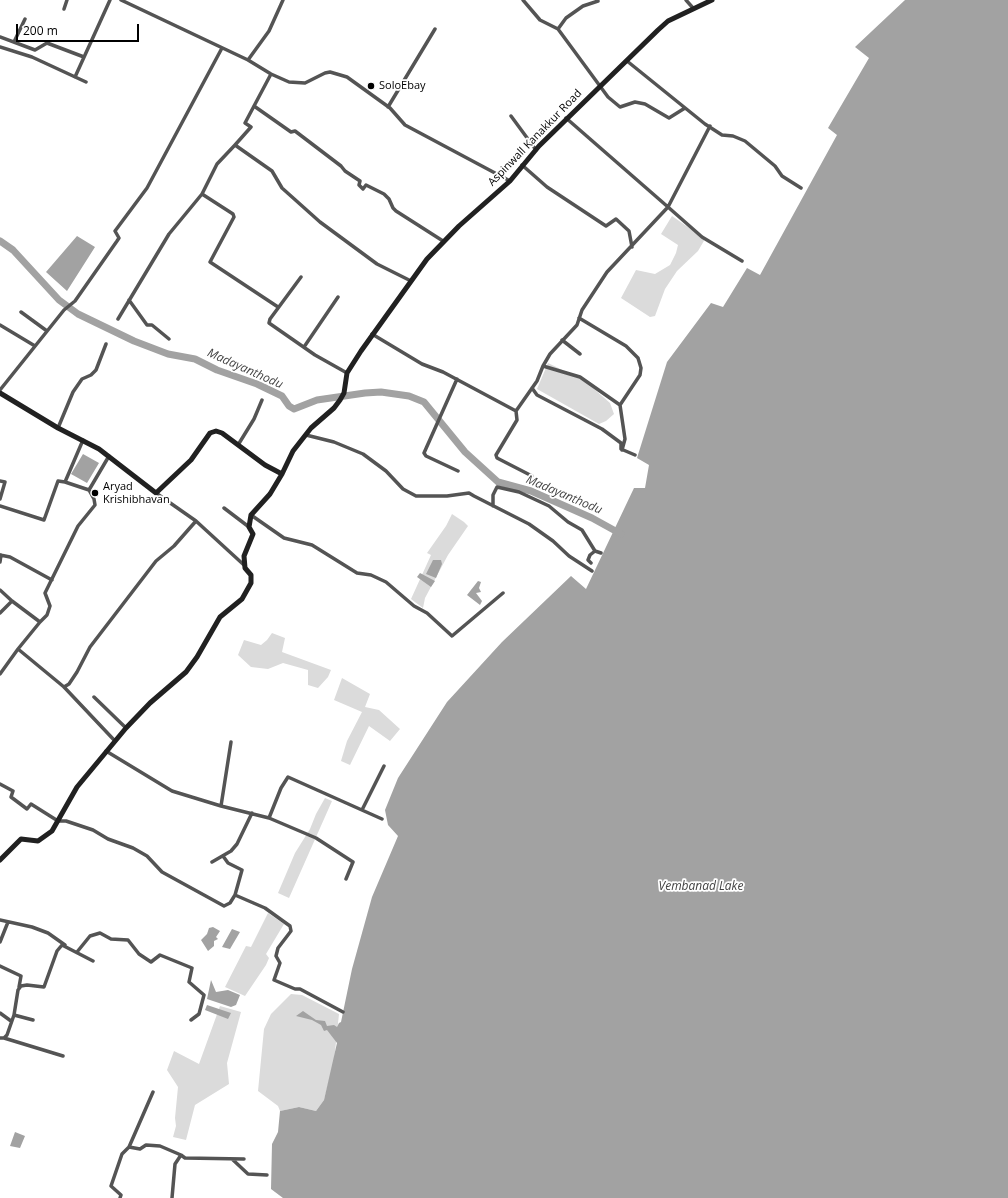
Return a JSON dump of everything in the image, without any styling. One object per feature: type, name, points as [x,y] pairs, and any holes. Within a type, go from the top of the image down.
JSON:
[{"type":"main road","name":"Aspinwall Kanakkur Road","points":[[306,435],[340,400],[344,393],[347,373],[372,334],[411,281],[444,241],[510,181],[522,165],[566,118],[668,21],[712,0]]},
{"type":"main road","points":[[0,393],[58,428],[83,440],[109,456],[156,493],[191,460],[210,433],[216,431],[222,433],[265,465],[282,474]]},
{"type":"main road","points":[[0,860],[21,839],[38,841],[52,831],[77,787],[126,728],[150,703],[186,672],[197,657],[220,617],[242,598],[251,583],[251,575],[244,565],[244,556],[253,534],[249,527],[250,517],[270,494],[293,451],[306,435]]},
{"type":"street","points":[[64,9],[67,0]]},
{"type":"street","points":[[75,77],[110,0]]},
{"type":"street","points":[[122,0],[248,60],[270,74],[296,84],[305,83],[324,73],[336,73],[347,77],[388,107],[406,124],[510,181]]},
{"type":"street","points":[[248,60],[268,31],[283,0]]},
{"type":"street","points":[[523,0],[540,20],[558,29],[608,97],[620,107],[635,102],[645,104],[669,118],[685,108]]},
{"type":"street","points":[[686,0],[693,8]]},
{"type":"street","points":[[558,29],[566,18],[583,6],[598,1]]},
{"type":"street","points":[[14,42],[25,19]]},
{"type":"street","points":[[388,107],[435,29]]},
{"type":"street","points":[[0,37],[36,50],[47,43],[84,57]]},
{"type":"street","points":[[0,47],[32,57],[86,82]]},
{"type":"street","points":[[0,390],[64,310],[75,301],[119,238],[115,231],[147,188],[222,48]]},
{"type":"street","points":[[627,61],[685,108],[722,135],[733,136],[746,141],[775,166],[782,176],[801,188]]},
{"type":"street","points":[[118,319],[169,234],[202,194],[213,170],[251,127],[245,123],[270,74]]},
{"type":"street","points":[[254,106],[291,132],[295,132],[342,166],[345,171],[360,181],[359,186],[362,189],[366,185],[384,194],[389,199],[396,211],[444,241]]},
{"type":"street","points":[[511,116],[536,150]]},
{"type":"street","points":[[566,118],[702,237],[742,261]]},
{"type":"street","points":[[532,476],[498,458],[496,455],[517,420],[516,410],[541,374],[543,366],[562,340],[577,325],[582,310],[607,272],[668,207],[710,126]]},
{"type":"street","points":[[235,145],[272,171],[282,188],[320,222],[377,264],[411,281]]},
{"type":"street","points":[[522,165],[547,187],[606,226],[616,220],[629,231],[632,247]]},
{"type":"street","points":[[202,194],[233,214],[234,217],[210,262],[278,307]]},
{"type":"street","points":[[301,277],[278,307],[269,323],[304,347],[347,373]]},
{"type":"street","points":[[304,347],[338,297]]},
{"type":"street","points":[[129,300],[147,325],[152,325],[169,339]]},
{"type":"street","points":[[21,312],[47,331]]},
{"type":"street","points":[[580,318],[626,346],[638,358],[641,368],[640,375],[620,405],[625,439],[622,450]]},
{"type":"street","points":[[0,325],[35,346]]},
{"type":"street","points":[[372,334],[422,364],[457,379],[516,410]]},
{"type":"street","points":[[562,340],[580,354]]},
{"type":"street","points":[[58,428],[73,392],[82,379],[91,375],[96,370],[106,344]]},
{"type":"street","points":[[543,366],[580,377],[620,405]]},
{"type":"street","points":[[457,379],[436,423],[424,453],[426,456],[458,471]]},
{"type":"street","points":[[532,388],[537,396],[602,429],[621,443],[622,450]]},
{"type":"street","points":[[238,445],[254,419],[262,400]]},
{"type":"street","points":[[306,435],[334,442],[363,454],[386,471],[403,489],[410,494],[416,496],[436,497],[469,493],[529,524],[554,541],[569,556],[592,571]]},
{"type":"street","points":[[65,482],[83,440]]},
{"type":"street","points":[[622,450],[635,455]]},
{"type":"street","points":[[89,490],[109,456]]},
{"type":"street","points":[[0,481],[5,482],[0,499]]},
{"type":"street","points":[[0,506],[44,520],[58,481],[89,490],[94,499],[95,505],[78,526],[45,593],[50,606],[47,615],[18,649],[0,674]]},
{"type":"street","points":[[493,506],[493,495],[497,487],[519,492],[549,506],[568,522],[582,530],[595,551],[601,553]]},
{"type":"street","points":[[156,493],[196,521],[244,565]]},
{"type":"street","points":[[224,508],[249,527]]},
{"type":"street","points":[[243,521],[250,517],[284,538],[312,546],[358,573],[371,575],[386,582],[414,606],[427,613],[452,636],[503,593]]},
{"type":"street","points":[[64,688],[69,684],[77,672],[90,647],[156,561],[174,546],[196,521]]},
{"type":"street","points":[[591,563],[588,560],[590,555],[595,551]]},
{"type":"street","points":[[0,562],[1,555],[10,557],[52,580]]},
{"type":"street","points":[[0,590],[40,622]]},
{"type":"street","points":[[0,613],[12,600]]},
{"type":"street","points":[[18,649],[64,688],[116,741]]},
{"type":"street","points":[[94,697],[126,728]]},
{"type":"street","points":[[221,806],[231,742]]},
{"type":"street","points":[[106,752],[172,790],[221,806],[269,818],[316,838],[353,862],[346,879]]},
{"type":"street","points":[[362,810],[384,766]]},
{"type":"street","points":[[269,818],[281,788],[288,778],[382,819]]},
{"type":"street","points":[[0,784],[13,791],[11,797],[27,809],[31,804],[58,821],[66,821],[93,830],[108,839],[132,848],[147,856],[162,872],[224,906],[230,903],[235,895],[242,870],[228,863],[223,856]]},
{"type":"street","points":[[212,862],[223,856],[237,844],[252,813]]},
{"type":"street","points":[[235,895],[265,908],[290,926],[291,931],[278,948],[276,956],[280,963],[274,980],[295,989],[300,989],[344,1012]]},
{"type":"street","points":[[0,920],[32,927],[48,933],[93,961]]},
{"type":"street","points":[[0,942],[8,922]]},
{"type":"street","points":[[77,952],[90,936],[100,933],[111,939],[128,940],[139,954],[151,962],[160,955],[192,968],[189,982],[204,996],[199,1014],[191,1020]]},
{"type":"street","points":[[18,990],[21,986],[27,985],[44,987],[59,948],[62,945],[67,946]]},
{"type":"street","points":[[0,966],[21,976],[14,1015],[7,1035],[2,1038]]},
{"type":"street","points":[[0,1013],[11,1021]]},
{"type":"street","points":[[14,1015],[32,1020]]},
{"type":"street","points":[[2,1038],[63,1056]]},
{"type":"street","points":[[120,1198],[121,1195],[111,1186],[122,1154],[129,1147],[152,1092]]},
{"type":"street","points":[[129,1147],[140,1149],[146,1145],[160,1146],[184,1158],[244,1159]]},
{"type":"street","points":[[172,1198],[175,1164],[180,1155]]},
{"type":"street","points":[[232,1159],[248,1174],[267,1175]]},
{"type":"shaded area","points":[[672,216],[705,239],[698,251],[677,271],[665,289],[655,316],[650,317],[621,298],[636,270],[655,274],[670,265],[678,245],[661,234]]},
{"type":"shaded area","points":[[548,363],[585,381],[610,403],[614,414],[606,421],[599,424],[537,389]]},
{"type":"shaded area","points":[[452,514],[468,526],[448,555],[425,598],[423,608],[411,599],[431,555],[427,553],[446,526]]},
{"type":"shaded area","points":[[272,633],[285,638],[282,652],[331,670],[328,677],[318,688],[308,685],[308,670],[283,663],[268,669],[251,667],[238,655],[244,640],[261,645]]},
{"type":"shaded area","points":[[342,678],[370,694],[365,707],[379,710],[400,729],[390,741],[369,726],[350,765],[341,761],[347,741],[362,712],[334,700]]},
{"type":"shaded area","points":[[325,798],[332,801],[289,898],[278,893],[295,853],[310,829]]},
{"type":"shaded area","points":[[268,913],[284,924],[266,954],[269,958],[266,965],[245,996],[225,987],[246,946],[251,947]]},
{"type":"shaded area","points":[[291,994],[302,995],[339,1014],[334,1061],[324,1100],[316,1111],[299,1107],[280,1111],[278,1106],[258,1091],[264,1029],[271,1014]]},
{"type":"shaded area","points":[[220,1006],[241,1012],[227,1063],[229,1084],[195,1105],[186,1140],[173,1137],[176,1126],[175,1118],[178,1087],[167,1070],[174,1051],[199,1064]]},
{"type":"water","name":"Vembanad Lake","points":[[905,0],[1008,0],[1008,1198],[283,1198],[271,1189],[272,1144],[278,1132],[280,1111],[299,1107],[316,1111],[324,1100],[337,1043],[327,1030],[324,1031],[321,1025],[312,1020],[296,1016],[303,1011],[316,1020],[325,1021],[327,1026],[334,1025],[337,1027],[341,1022],[352,969],[372,897],[398,836],[388,825],[385,810],[398,778],[447,702],[502,642],[571,576],[586,589],[634,488],[645,488],[649,465],[637,458],[667,362],[711,303],[723,307],[747,268],[760,275],[837,135],[828,128],[869,58],[855,47]]},
{"type":"water","points":[[77,236],[95,247],[67,291],[46,272]]},
{"type":"water","points":[[83,454],[99,463],[87,483],[71,474]]},
{"type":"water","points":[[433,560],[441,560],[442,564],[436,578],[426,574]]},
{"type":"water","points":[[420,573],[435,581],[431,587],[417,577]]},
{"type":"water","points":[[478,581],[481,582],[479,588],[481,592],[476,593],[482,601],[480,605],[467,595]]},
{"type":"water","points":[[213,927],[220,931],[216,937],[218,939],[214,941],[214,946],[208,951],[201,940],[207,934],[209,928]]},
{"type":"water","points":[[232,929],[240,932],[230,949],[222,947]]},
{"type":"water","points":[[211,980],[216,992],[228,990],[240,995],[236,1005],[231,1007],[207,999]]},
{"type":"water","points":[[207,1005],[231,1013],[228,1019],[205,1010]]},
{"type":"water","points":[[15,1132],[25,1136],[20,1148],[10,1146]]},
{"type":"waterway","name":"Madayanthodu","points":[[0,241],[13,250],[59,300],[78,314],[134,341],[168,354],[195,359],[217,370],[257,384],[282,396],[289,406],[294,409],[317,400],[381,392],[409,396],[424,402],[465,452],[498,482],[531,491],[592,518],[621,534]]},
{"type":"place","name":"SoloEbay","points":[[371,86]]},
{"type":"place","name":"Aryad Krishibhavan","points":[[95,493]]}]
